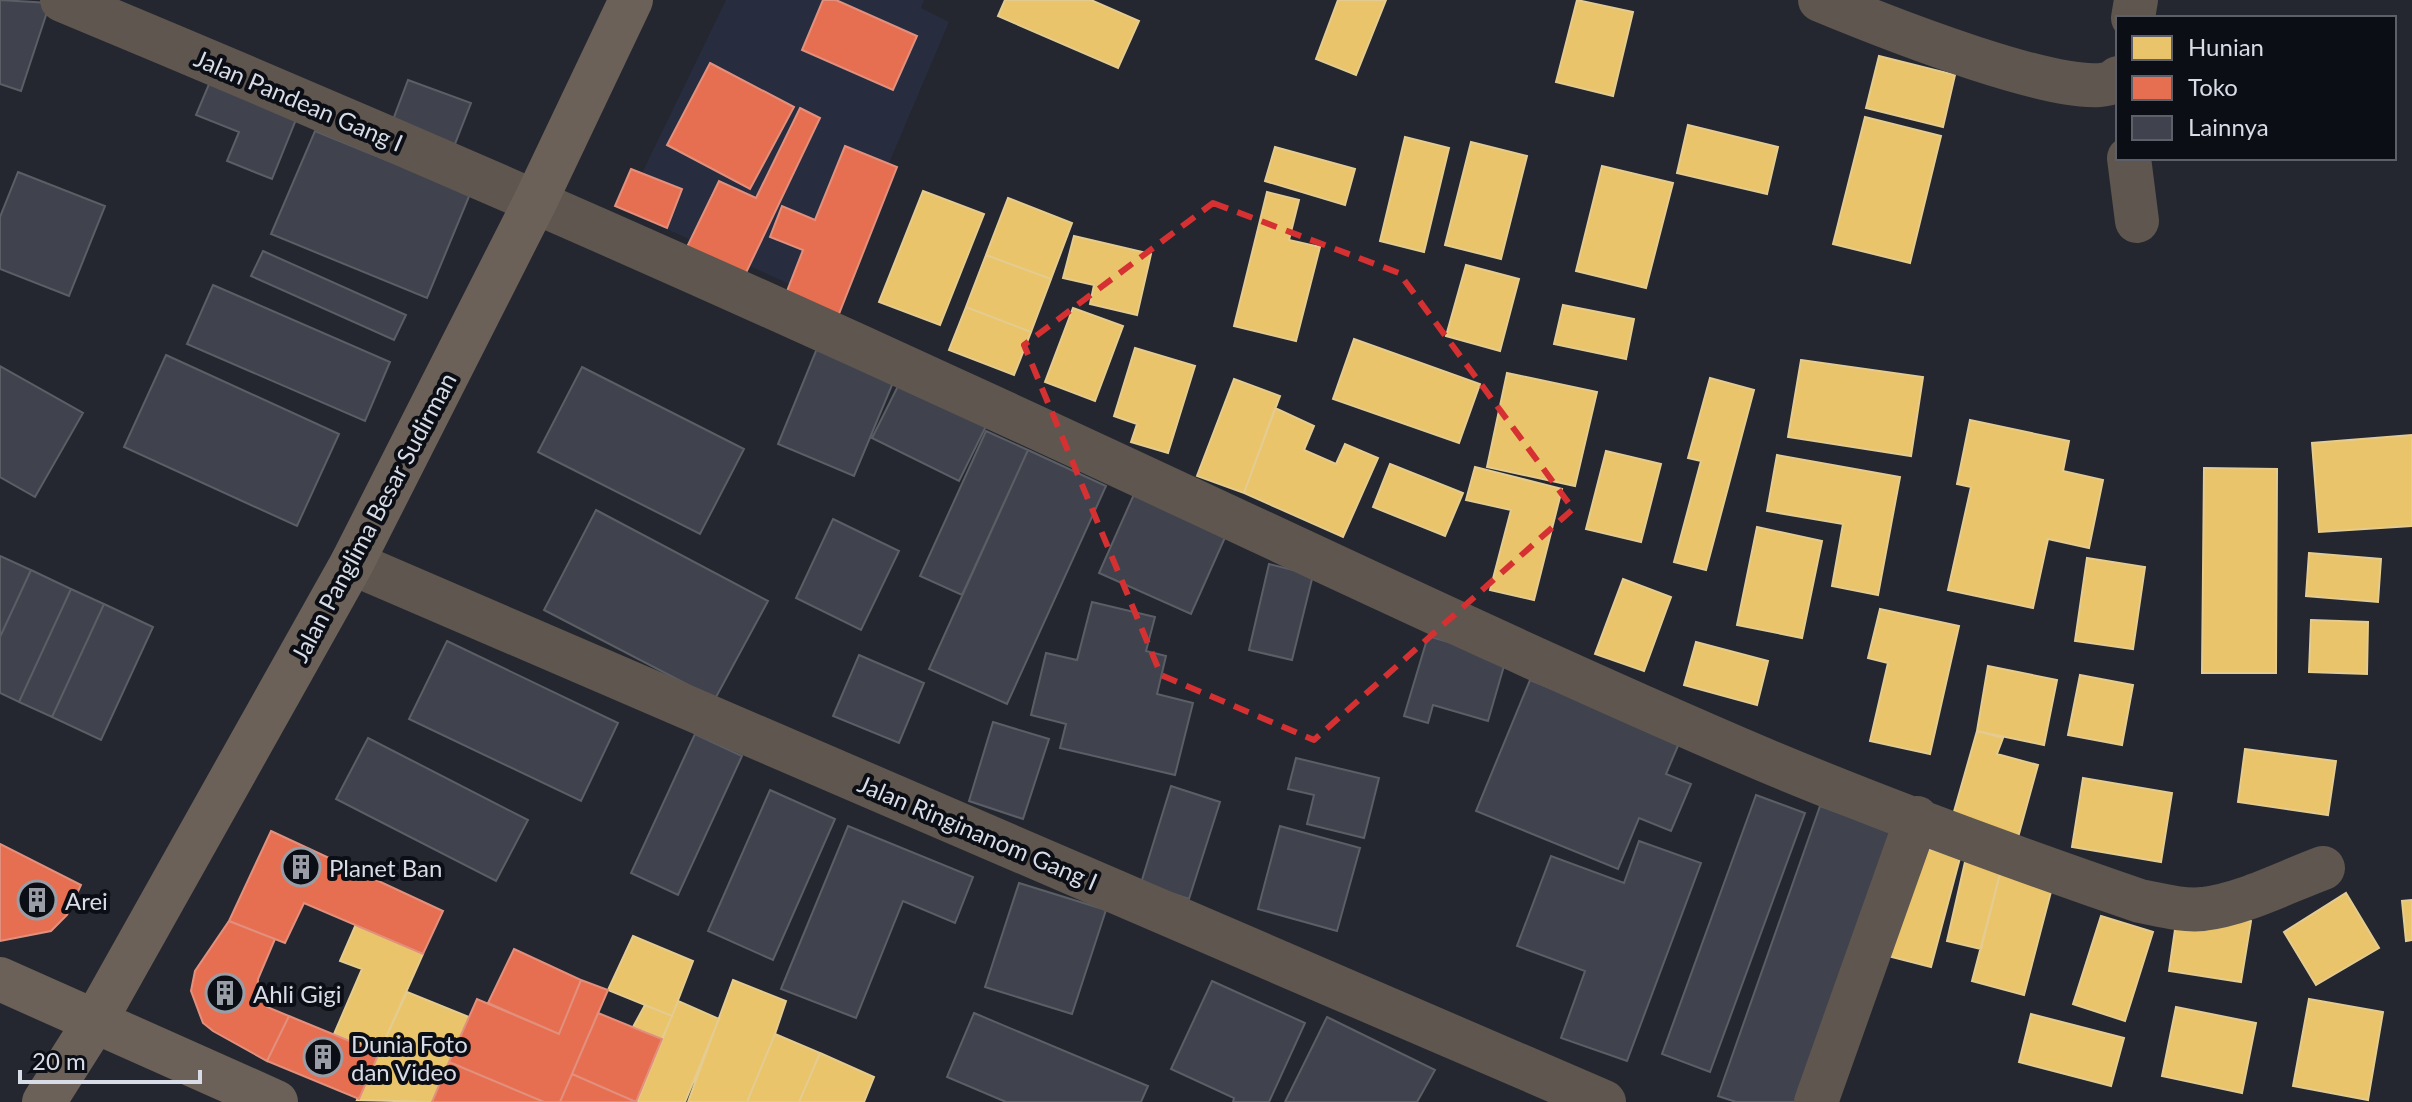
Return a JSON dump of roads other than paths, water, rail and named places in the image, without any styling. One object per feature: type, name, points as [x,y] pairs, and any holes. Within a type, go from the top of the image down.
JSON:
[{"type":"main road","name":"Jalan Panglima Besar Sudirman","points":[[44,1102],[94,1023],[352,563],[535,202],[631,0]]},
{"type":"main road","points":[[0,979],[276,1102]]},
{"type":"street","name":"Jalan Pandean Gang I","points":[[62,0],[535,202],[961,392],[1414,604],[1771,762],[2140,901],[2180,909],[2202,909],[2229,903],[2323,868]]},
{"type":"street","points":[[1820,0],[1935,47],[1999,66],[2082,85],[2102,87],[2116,83]]},
{"type":"street","points":[[2129,160],[2137,221]]},
{"type":"street","name":"Jalan Ringinanom Gang I","points":[[352,563],[1604,1102]]},
{"type":"street","points":[[1816,1102],[1917,818]]},
{"type":"place","name":"Planet Ban","points":[[301,867]]},
{"type":"place","name":"Arei","points":[[37,900]]},
{"type":"place","name":"Ahli Gigi","points":[[225,993]]},
{"type":"place","name":"Dunia Foto dan Video","points":[[323,1057]]}]
